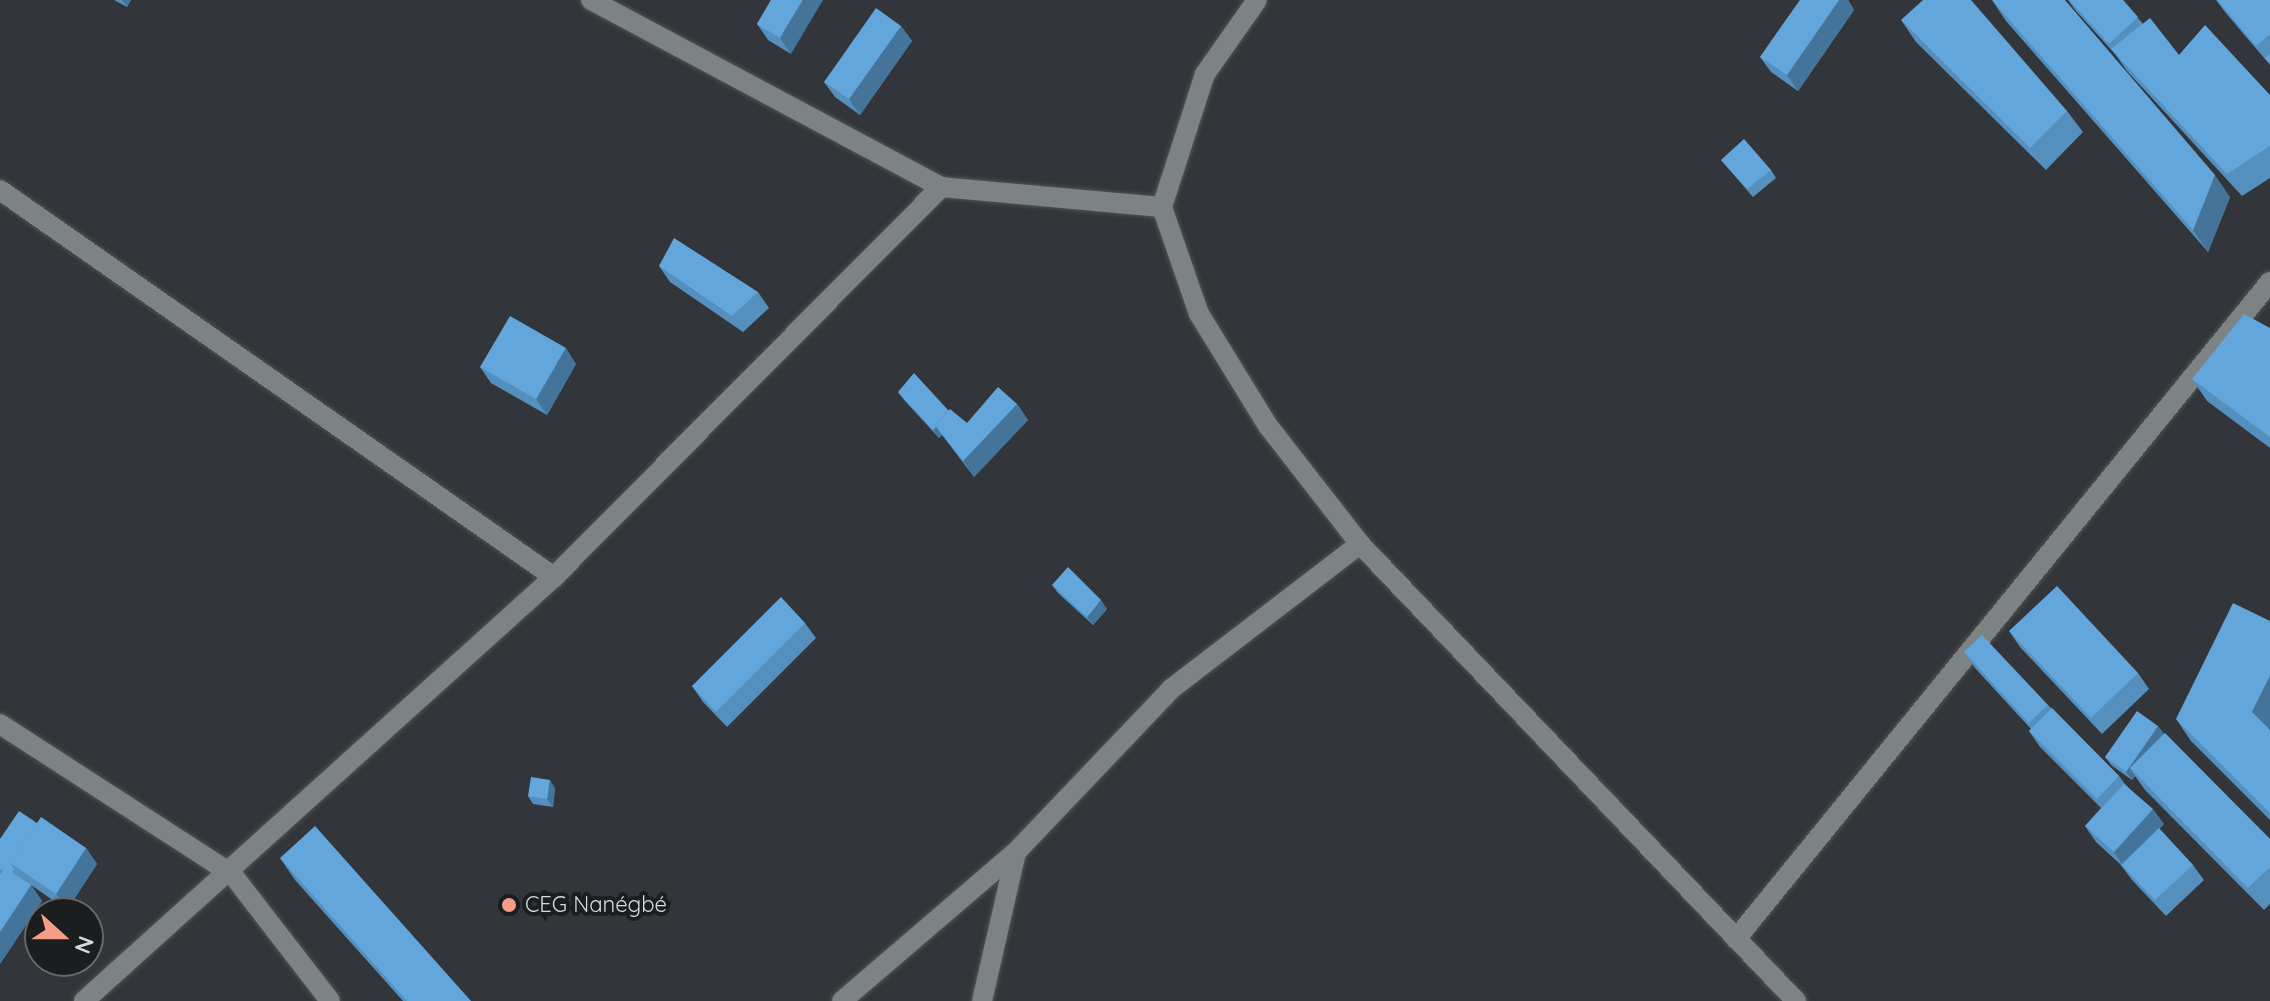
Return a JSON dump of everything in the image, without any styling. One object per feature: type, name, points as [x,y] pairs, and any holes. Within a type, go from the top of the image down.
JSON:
[{"type":"street","points":[[591,0],[941,187],[1162,207]]},
{"type":"street","points":[[1257,0],[1205,74],[1162,207],[1199,314],[1268,426],[1360,544],[1796,1001]]},
{"type":"street","points":[[84,1001],[232,874],[554,577],[941,187]]},
{"type":"street","points":[[0,190],[554,577]]},
{"type":"street","points":[[1736,939],[2270,282]]},
{"type":"street","points":[[842,1001],[1016,852],[1171,689],[1360,544]]},
{"type":"street","points":[[0,724],[232,874],[330,1001]]},
{"type":"street","points":[[982,1001],[1016,852]]},
{"type":"building","points":[[771,0],[803,0],[780,38],[757,24]]},
{"type":"building","points":[[1800,0],[1839,0],[1787,75],[1760,57]]},
{"type":"building","points":[[1923,0],[1971,0],[2067,111],[2030,148],[1901,20]]},
{"type":"building","points":[[1992,0],[2065,0],[2215,175],[2193,230]]},
{"type":"building","points":[[2069,0],[2123,0],[2138,17],[2109,44]]},
{"type":"building","points":[[2217,0],[2270,0],[2270,34],[2256,46]]},
{"type":"building","points":[[876,8],[901,26],[849,99],[824,82]]},
{"type":"building","points":[[2150,18],[2179,55],[2205,25],[2270,95],[2270,146],[2227,174],[2111,49]]},
{"type":"building","points":[[1744,139],[1771,170],[1747,189],[1721,160]]},
{"type":"building","points":[[674,238],[758,292],[732,316],[659,266]]},
{"type":"building","points":[[2244,314],[2270,328],[2270,437],[2192,379]]},
{"type":"building","points":[[510,316],[566,348],[536,399],[480,367]]},
{"type":"building","points":[[914,373],[948,410],[933,430],[898,392]]},
{"type":"building","points":[[998,387],[1017,404],[963,461],[935,425],[950,409],[967,423]]},
{"type":"building","points":[[1068,567],[1101,600],[1087,617],[1052,585]]},
{"type":"building","points":[[2057,586],[2138,673],[2091,718],[2009,631]]},
{"type":"building","points":[[781,597],[805,623],[716,712],[692,686]]},
{"type":"building","points":[[2233,603],[2270,621],[2270,676],[2252,712],[2270,730],[2270,813],[2176,719]]},
{"type":"building","points":[[1982,635],[2048,705],[2029,723],[1964,652]]},
{"type":"building","points":[[2052,708],[2119,776],[2097,799],[2029,731]]},
{"type":"building","points":[[2137,711],[2158,726],[2126,772],[2105,757]]},
{"type":"building","points":[[2165,733],[2270,839],[2270,867],[2248,888],[2130,768]]},
{"type":"building","points":[[531,777],[550,780],[547,799],[528,796]]},
{"type":"building","points":[[2124,784],[2153,809],[2114,852],[2085,826]]},
{"type":"building","points":[[19,811],[37,823],[10,863],[14,869],[12,873],[5,868],[3,871],[0,869],[0,839]]},
{"type":"building","points":[[41,817],[86,848],[56,894],[10,863]]},
{"type":"building","points":[[315,826],[471,1001],[407,1001],[280,858]]},
{"type":"building","points":[[2159,828],[2193,865],[2155,900],[2121,865]]},
{"type":"building","points":[[5,868],[31,885],[0,932],[0,875]]},
{"type":"place","name":"CEG Nanégbé","points":[[509,905]]}]
